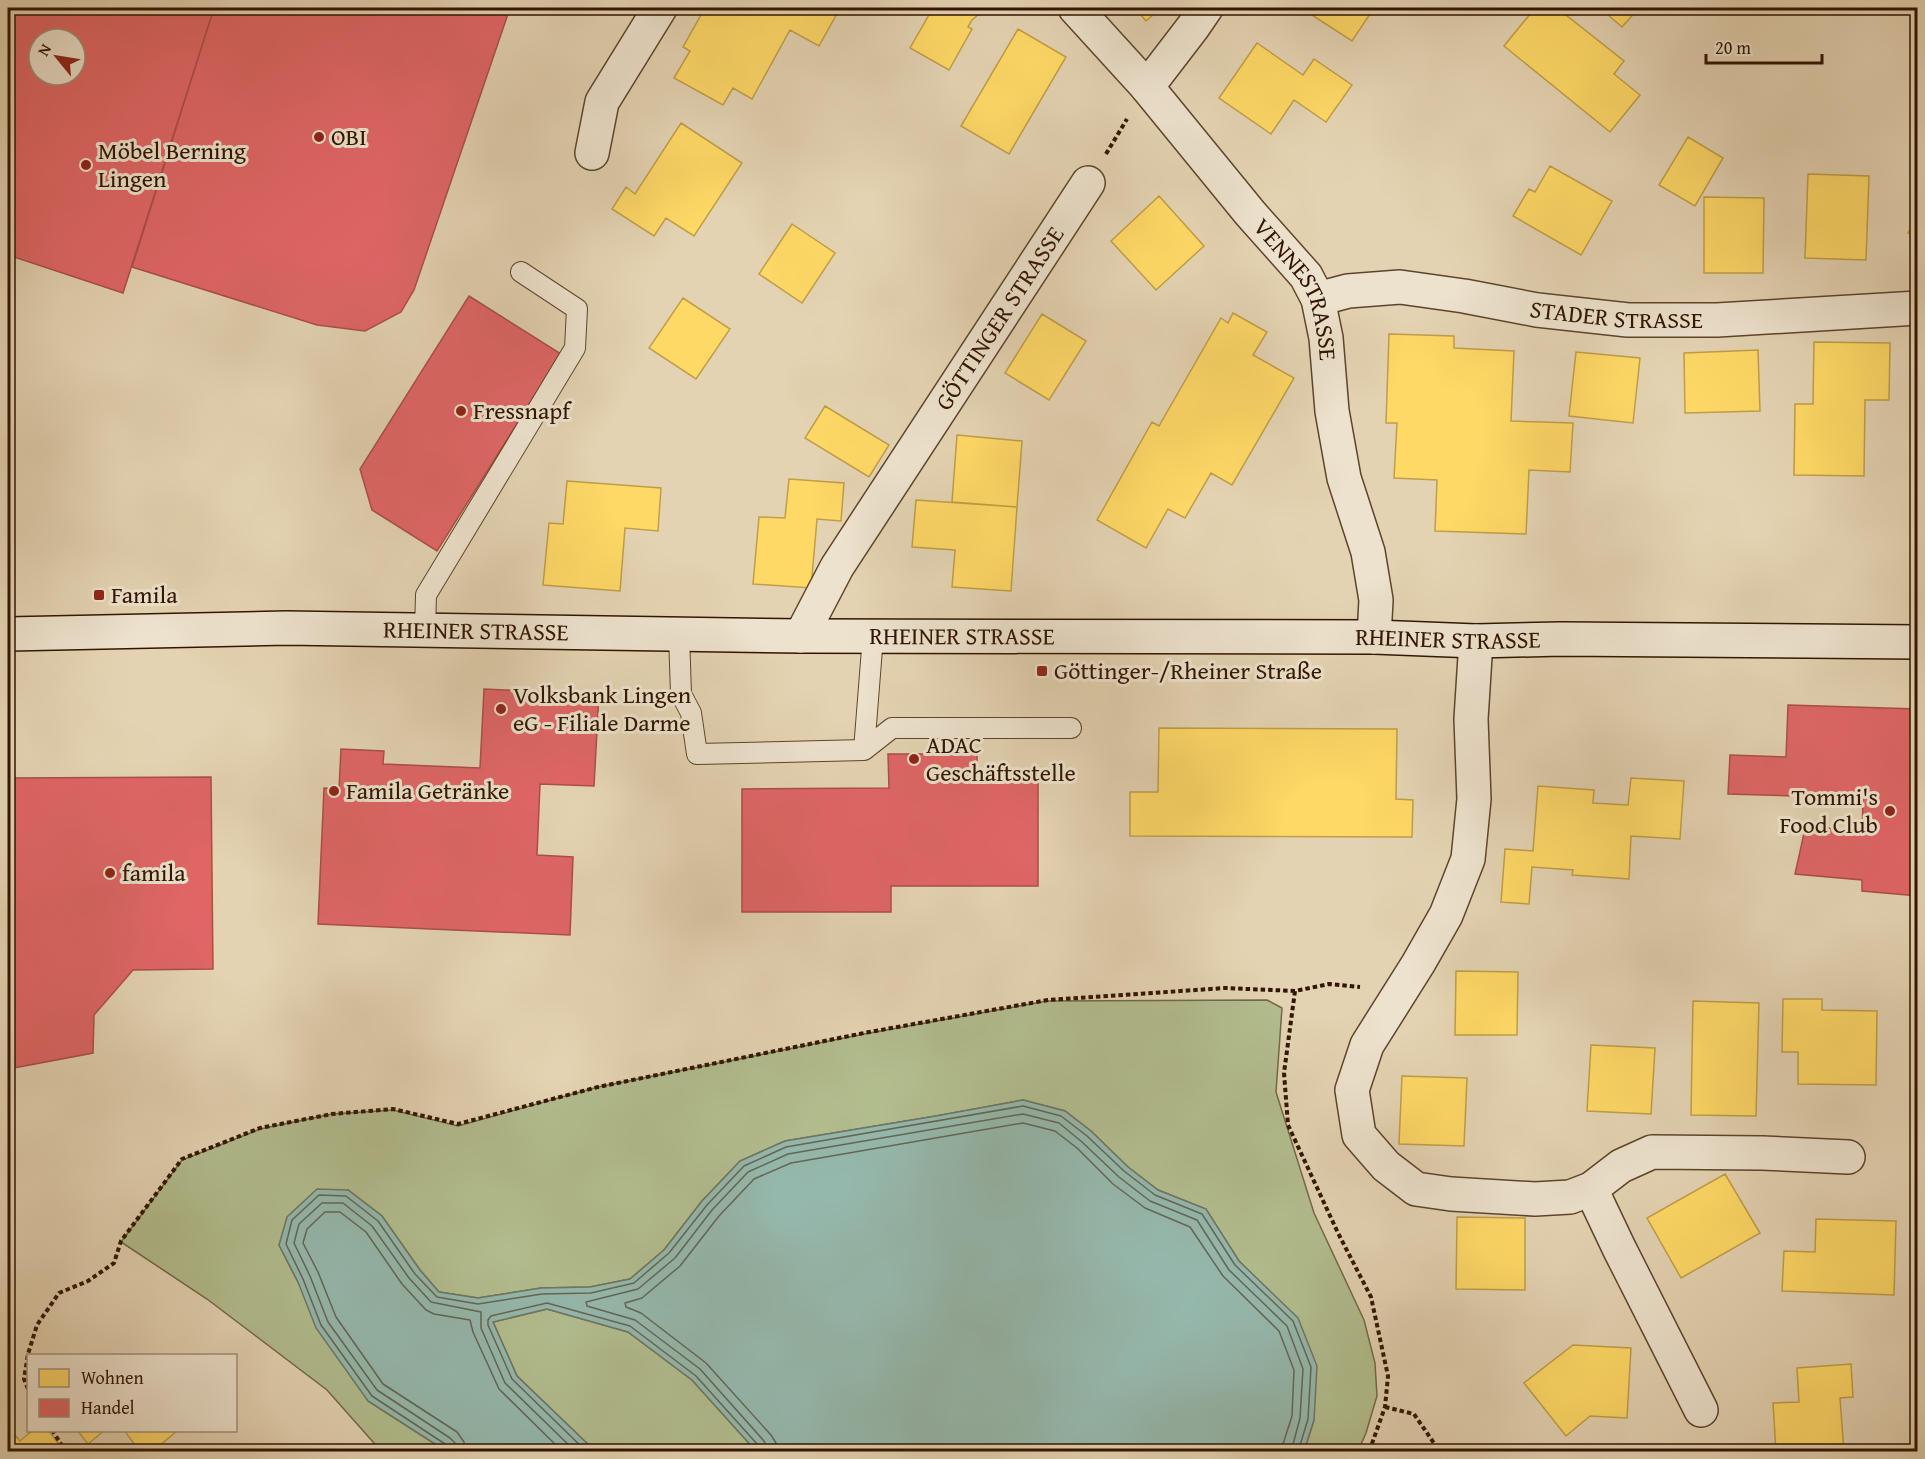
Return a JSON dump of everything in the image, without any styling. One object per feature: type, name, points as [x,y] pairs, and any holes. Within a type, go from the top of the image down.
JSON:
[{"type":"street","points":[[592,153],[602,102],[660,8]]},
{"type":"street","name":"VENNESTRASSE","points":[[1075,8],[1147,87],[1250,213],[1306,276],[1318,299],[1326,338],[1332,411],[1344,478],[1368,552],[1376,600],[1374,637]]},
{"type":"street","points":[[1147,87],[1206,8]]},
{"type":"street","name":"GÖTTINGER STRASSE","points":[[801,636],[837,567],[1088,183]]},
{"type":"street","name":"STADER STRASSE","points":[[1318,299],[1348,291],[1400,287],[1537,310],[1628,320],[1717,320],[1917,308]]},
{"type":"street","name":"RHEINER STRASSE","points":[[8,634],[277,628],[801,636],[1374,637],[1476,641],[1573,639],[1917,642]]},
{"type":"street","points":[[1476,641],[1471,719],[1474,799],[1468,859],[1446,915],[1367,1045],[1352,1090],[1359,1135],[1386,1166],[1416,1189],[1451,1194],[1535,1199],[1570,1197],[1591,1189],[1621,1166],[1652,1152],[1762,1153],[1848,1157]]},
{"type":"street","points":[[1591,1189],[1701,1410]]},
{"type":"lane","points":[[425,631],[426,595],[575,348],[577,309],[521,272]]},
{"type":"lane","points":[[679,634],[681,694],[691,713],[697,754],[864,750],[892,728],[1071,728]]},
{"type":"lane","points":[[864,750],[873,636]]},
{"type":"path","points":[[1088,183],[1147,87]]},
{"type":"path","points":[[29,1354],[37,1325],[59,1293],[88,1281],[114,1263],[121,1241],[182,1160],[260,1128],[332,1114],[393,1109],[458,1124],[598,1087],[864,1033],[1048,1000],[1225,988],[1294,991],[1329,984],[1368,987],[1395,1000]]},
{"type":"path","points":[[1294,991],[1284,1073],[1288,1125],[1338,1233],[1371,1297],[1388,1376],[1385,1407],[1369,1452]]},
{"type":"path","points":[[27,1364],[24,1379],[27,1386]]},
{"type":"path","points":[[1385,1407],[1414,1414],[1440,1452]]},
{"type":"path","points":[[53,1432],[66,1452]]},
{"type":"green space","points":[[1267,1000],[1282,1008],[1276,1092],[1314,1213],[1364,1320],[1375,1363],[1377,1396],[1358,1451],[1304,1451],[1314,1420],[1266,1288],[1239,1261],[1206,1209],[1158,1190],[1128,1167],[1091,1131],[1065,1111],[1023,1100],[785,1141],[740,1161],[702,1201],[664,1250],[630,1279],[590,1287],[541,1288],[478,1298],[439,1292],[420,1270],[382,1216],[348,1190],[279,1245],[298,1282],[368,1401],[446,1451],[381,1451],[327,1390],[207,1299],[121,1242],[182,1160],[260,1129],[332,1114],[393,1110],[458,1126],[598,1087],[864,1034],[1047,1001]]},
{"type":"green space","points":[[547,1309],[628,1332],[692,1380],[756,1451],[595,1451],[517,1376],[493,1322]]},
{"type":"water","points":[[1023,1100],[1065,1111],[1091,1131],[1128,1167],[1158,1190],[1206,1209],[1239,1261],[1298,1318],[1317,1366],[1314,1420],[1304,1451],[756,1451],[692,1380],[628,1332],[547,1309],[493,1322],[517,1376],[595,1451],[446,1451],[368,1401],[316,1328],[298,1282],[279,1245],[287,1217],[317,1189],[348,1190],[382,1216],[420,1270],[439,1292],[478,1298],[541,1288],[590,1287],[630,1279],[664,1250],[702,1201],[740,1161],[785,1141]]},
{"type":"building: Wohnen","points":[[705,8],[840,8],[819,46],[790,30],[752,99],[733,88],[723,105],[674,78],[690,51],[683,47]]},
{"type":"building: Wohnen","points":[[933,8],[986,8],[972,20],[968,27],[972,29],[949,70],[910,48]]},
{"type":"building: Wohnen","points":[[1135,8],[1161,8],[1146,21]]},
{"type":"building: Wohnen","points":[[1301,8],[1374,8],[1352,41]]},
{"type":"building: Wohnen","points":[[1535,8],[1557,8],[1624,61],[1614,74],[1640,95],[1610,132],[1504,46]]},
{"type":"building: Wohnen","points":[[1600,8],[1639,8],[1622,27]]},
{"type":"building: Wohnen","points":[[1018,29],[1066,57],[1009,154],[961,126]]},
{"type":"building: Wohnen","points":[[1257,43],[1303,75],[1314,59],[1352,85],[1326,122],[1294,100],[1271,134],[1219,98]]},
{"type":"building: Wohnen","points":[[681,123],[742,163],[694,236],[666,218],[654,236],[612,209],[626,187],[635,194]]},
{"type":"building: Wohnen","points":[[1688,137],[1723,158],[1695,206],[1659,185]]},
{"type":"building: Wohnen","points":[[1550,166],[1612,201],[1581,255],[1513,216],[1529,189],[1535,192]]},
{"type":"building: Wohnen","points":[[1808,174],[1869,176],[1866,260],[1805,258]]},
{"type":"building: Wohnen","points":[[1159,196],[1204,246],[1156,290],[1111,241]]},
{"type":"building: Wohnen","points":[[1704,197],[1764,198],[1763,273],[1704,273]]},
{"type":"building: Wohnen","points":[[1918,213],[1918,237],[1908,233]]},
{"type":"building: Wohnen","points":[[792,224],[835,253],[802,303],[759,274]]},
{"type":"building: Wohnen","points":[[683,298],[730,329],[696,379],[649,348]]},
{"type":"building: Wohnen","points":[[1233,313],[1267,332],[1253,355],[1294,378],[1232,485],[1211,473],[1185,518],[1168,509],[1146,548],[1097,520],[1152,422],[1159,426],[1221,318],[1228,323]]},
{"type":"building: Wohnen","points":[[1042,314],[1086,341],[1049,400],[1005,373]]},
{"type":"building: Wohnen","points":[[1389,334],[1454,336],[1454,348],[1514,351],[1511,421],[1573,423],[1570,472],[1529,470],[1526,534],[1435,531],[1437,480],[1394,478],[1397,423],[1386,423]]},
{"type":"building: Wohnen","points":[[1814,342],[1890,343],[1889,400],[1865,400],[1864,476],[1794,475],[1795,404],[1813,404]]},
{"type":"building: Wohnen","points":[[1758,350],[1760,411],[1685,413],[1684,353]]},
{"type":"building: Wohnen","points":[[1576,352],[1640,358],[1633,423],[1569,416]]},
{"type":"building: Wohnen","points":[[825,406],[889,445],[869,477],[805,438]]},
{"type":"building: Wohnen","points":[[957,435],[1022,441],[1017,507],[952,502]]},
{"type":"building: Wohnen","points":[[789,479],[844,483],[841,521],[817,519],[811,588],[753,584],[759,517],[785,518]]},
{"type":"building: Wohnen","points":[[567,481],[661,488],[658,531],[625,528],[620,591],[543,585],[549,523],[563,524]]},
{"type":"building: Wohnen","points":[[916,500],[1017,507],[1011,591],[952,587],[955,550],[912,547]]},
{"type":"building: Wohnen","points":[[1159,728],[1397,729],[1396,799],[1413,800],[1412,837],[1130,836],[1130,792],[1158,792]]},
{"type":"building: Wohnen","points":[[1631,778],[1684,781],[1680,839],[1631,836],[1629,879],[1572,875],[1573,870],[1532,867],[1529,904],[1501,902],[1505,849],[1533,851],[1538,786],[1594,790],[1593,803],[1628,805]]},
{"type":"building: Wohnen","points":[[1456,971],[1518,972],[1517,1035],[1455,1035]]},
{"type":"building: Wohnen","points":[[1783,999],[1822,999],[1822,1010],[1877,1011],[1876,1085],[1798,1084],[1798,1052],[1782,1052]]},
{"type":"building: Wohnen","points":[[1693,1001],[1759,1003],[1756,1116],[1691,1115]]},
{"type":"building: Wohnen","points":[[1591,1045],[1655,1048],[1651,1114],[1587,1111]]},
{"type":"building: Wohnen","points":[[1402,1076],[1467,1078],[1464,1146],[1399,1144]]},
{"type":"building: Wohnen","points":[[1725,1174],[1760,1233],[1681,1278],[1647,1218]]},
{"type":"building: Wohnen","points":[[1457,1217],[1525,1218],[1525,1290],[1456,1289]]},
{"type":"building: Wohnen","points":[[1816,1219],[1896,1221],[1894,1295],[1782,1291],[1784,1251],[1815,1252]]},
{"type":"building: Wohnen","points":[[1573,1345],[1631,1348],[1627,1418],[1590,1416],[1566,1436],[1524,1383]]},
{"type":"building: Wohnen","points":[[1851,1364],[1853,1397],[1840,1398],[1844,1452],[1776,1452],[1773,1403],[1799,1402],[1797,1368]]},
{"type":"building: Wohnen","points":[[31,1432],[50,1432],[65,1452],[8,1452],[8,1443],[16,1436],[20,1441]]},
{"type":"building: Wohnen","points":[[79,1432],[103,1432],[88,1444]]},
{"type":"building: Wohnen","points":[[125,1432],[176,1432],[152,1452],[140,1452]]},
{"type":"building: Handel","name":"Möbel Berning Lingen","points":[[8,8],[214,8],[123,293],[8,255]]},
{"type":"building: Handel","name":"OBI","points":[[214,8],[510,8],[414,290],[401,312],[365,331],[317,325],[132,267]]},
{"type":"building: Handel","name":"Fressnapf","points":[[469,296],[561,354],[437,551],[372,510],[360,469]]},
{"type":"building: Handel","points":[[484,689],[599,694],[594,786],[540,784],[537,855],[573,857],[570,935],[318,924],[324,788],[339,789],[341,749],[384,751],[383,764],[480,768]]},
{"type":"building: Handel","name":"Tommi's Food Club","points":[[1788,705],[1918,709],[1918,896],[1862,891],[1862,880],[1795,874],[1806,824],[1862,834],[1863,798],[1728,794],[1730,755],[1786,757]]},
{"type":"building: Handel","points":[[888,754],[977,754],[977,781],[1038,781],[1038,886],[891,886],[891,912],[742,912],[742,789],[889,788]]},
{"type":"building: Handel","name":"famila","points":[[211,777],[213,969],[133,970],[94,1015],[93,1053],[8,1069],[8,778]]},
{"type":"place","name":"OBI","points":[[319,137]]},
{"type":"place","name":"Möbel Berning Lingen","points":[[86,165]]},
{"type":"place","name":"Fressnapf","points":[[461,411]]},
{"type":"place","name":"Famila","points":[[99,595]]},
{"type":"place","name":"Göttinger-/Rheiner Straße","points":[[1042,671]]},
{"type":"place","name":"Volksbank Lingen eG - Filiale Darme","points":[[501,709]]},
{"type":"place","name":"ADAC Geschäftsstelle","points":[[914,759]]},
{"type":"place","name":"Famila Getränke","points":[[334,791]]},
{"type":"place","name":"Tommi's Food Club","points":[[1890,811]]},
{"type":"place","name":"famila","points":[[110,873]]}]
